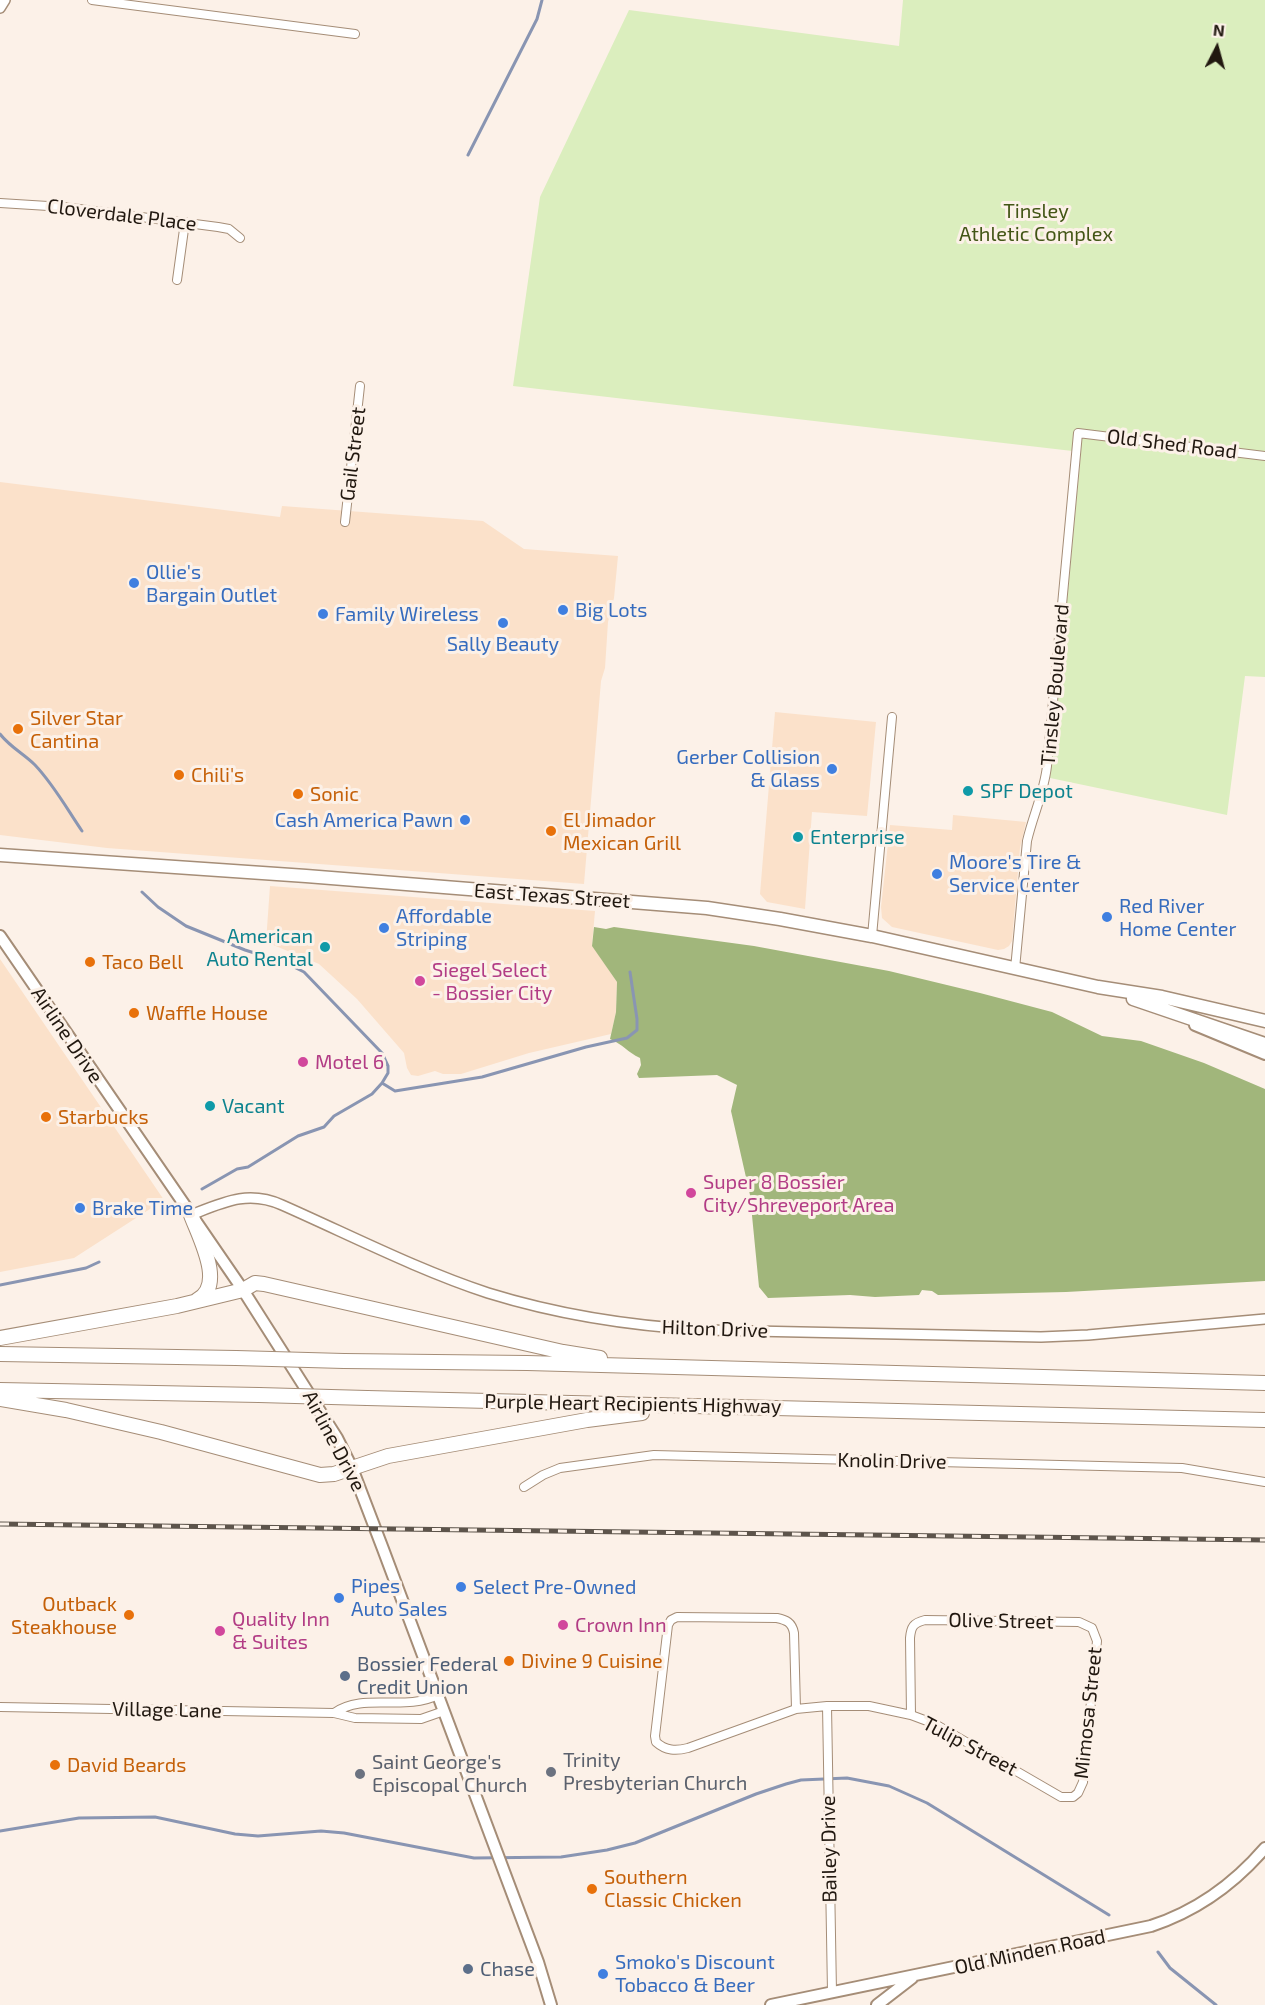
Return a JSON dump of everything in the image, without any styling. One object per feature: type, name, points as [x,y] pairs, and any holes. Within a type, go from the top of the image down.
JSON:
[{"type":"highway","points":[[177,1306],[204,1296],[211,1286],[210,1270],[191,1215]]},
{"type":"highway","points":[[0,1338],[177,1306],[243,1290],[255,1283],[563,1352],[676,1368]]},
{"type":"highway","name":"Purple Heart Recipients Highway","points":[[0,1354],[527,1363],[1265,1383]]},
{"type":"highway","name":"Purple Heart Recipients Highway","points":[[0,1390],[1265,1420]]},
{"type":"highway","points":[[0,1399],[66,1410],[161,1432],[320,1475],[334,1474],[388,1456],[614,1415],[755,1407]]},
{"type":"main road","name":"East Texas Street","points":[[0,855],[650,903],[780,919],[872,936],[1098,987],[1162,997],[1265,1020]]},
{"type":"main road","points":[[0,862],[17,856]]},
{"type":"main road","name":"Airline Drive","points":[[0,936],[243,1290],[318,1406],[352,1468],[538,1962],[551,2005]]},
{"type":"main road","name":"East Texas Street","points":[[1098,987],[1265,1044]]},
{"type":"main road","points":[[1148,1004],[1265,1054]]},
{"type":"main road","name":"Old Minden Road","points":[[771,2005],[1083,1942],[1159,1923],[1190,1910],[1235,1880],[1261,1861],[1265,1848]]},
{"type":"main road","points":[[877,2005],[915,1976]]},
{"type":"main road","points":[[832,1992],[835,2005]]},
{"type":"street","points":[[0,8],[5,0]]},
{"type":"street","points":[[92,0],[355,34]]},
{"type":"street","name":"Cloverdale Place","points":[[0,203],[64,207],[185,222],[224,228],[234,232],[240,238]]},
{"type":"street","points":[[177,280],[185,222]]},
{"type":"street","name":"Gail Street","points":[[345,522],[360,386]]},
{"type":"street","name":"Old Shed Road","points":[[1078,433],[1265,456]]},
{"type":"street","name":"Tinsley Boulevard","points":[[1015,969],[1027,841],[1044,791],[1047,766],[1078,433]]},
{"type":"street","points":[[872,936],[892,717]]},
{"type":"street","name":"Hilton Drive","points":[[191,1215],[241,1197],[264,1199],[436,1273],[487,1292],[563,1312],[657,1327],[1041,1337],[1265,1319]]},
{"type":"street","name":"Knolin Drive","points":[[524,1487],[560,1468],[654,1455],[1182,1468],[1265,1482]]},
{"type":"street","name":"Tulip Street","points":[[796,1709],[794,1632],[788,1621],[777,1618],[686,1617],[671,1620],[666,1631],[655,1731],[656,1742],[667,1750],[680,1750],[796,1709],[869,1706],[911,1715],[957,1736],[1061,1797],[1073,1797]]},
{"type":"street","name":"Olive Street","points":[[911,1715],[910,1638],[915,1623],[925,1620],[1079,1622],[1092,1628]]},
{"type":"street","name":"Mimosa Street","points":[[1073,1797],[1078,1793],[1083,1782],[1097,1641],[1092,1628]]},
{"type":"street","name":"Village Lane","points":[[334,1713],[356,1703],[416,1703],[438,1695]]},
{"type":"street","name":"Bailey Drive","points":[[827,1706],[832,1992]]},
{"type":"street","name":"Village Lane","points":[[0,1707],[334,1713],[355,1718],[421,1719],[444,1712]]},
{"type":"shaded area","points":[[0,482],[280,517],[282,506],[483,521],[524,549],[618,556],[614,598],[608,622],[605,668],[601,681],[584,884],[107,848],[0,835]]},
{"type":"shaded area","points":[[775,712],[876,722],[867,816],[812,812],[805,909],[767,902],[760,894]]},
{"type":"shaded area","points":[[953,815],[1026,822],[1020,848],[1012,941],[1004,949],[998,950],[892,927],[882,918],[881,907],[890,825],[952,830]]},
{"type":"shaded area","points":[[270,886],[595,911],[592,945],[617,982],[616,1012],[611,1034],[529,1053],[461,1074],[443,1074],[435,1071],[418,1076],[411,1075],[404,1053],[357,999],[319,964],[266,942]]},
{"type":"shaded area","points":[[0,959],[164,1200],[74,1258],[0,1272]]},
{"type":"green space","name":"Tinsley Athletic Complex","points":[[903,0],[1265,0],[1265,677],[1245,676],[1227,815],[1050,778],[1081,452],[513,386],[540,197],[629,10],[899,46]]},
{"type":"green space","points":[[594,927],[606,929],[614,927],[754,946],[889,971],[1052,1012],[1102,1036],[1141,1041],[1204,1063],[1265,1089],[1265,1281],[1066,1292],[938,1295],[932,1291],[922,1290],[919,1295],[768,1298],[759,1287],[750,1195],[731,1111],[737,1085],[717,1075],[639,1078],[637,1074],[641,1065],[640,1058],[610,1039],[616,1012],[617,982],[592,946]]},
{"type":"waterway","points":[[468,155],[537,19],[542,0]]},
{"type":"waterway","points":[[0,734],[42,773],[82,831]]},
{"type":"waterway","points":[[142,892],[158,907],[186,926],[245,950],[286,963],[304,972],[382,1053],[388,1066],[388,1073],[372,1094],[334,1116],[324,1127],[298,1136],[248,1167],[237,1169],[202,1189]]},
{"type":"waterway","points":[[382,1083],[395,1091],[482,1077],[586,1047],[627,1038],[637,1030],[630,972]]},
{"type":"waterway","points":[[0,1285],[86,1268],[99,1262]]},
{"type":"waterway","points":[[0,1831],[79,1818],[155,1817],[235,1834],[258,1836],[321,1831],[344,1833],[474,1858],[561,1857],[635,1843],[786,1784],[801,1780],[847,1778],[889,1786],[927,1803],[1109,1915]]},
{"type":"waterway","points":[[1158,1952],[1170,1968],[1216,2005]]},
{"type":"railway","points":[[0,1524],[1265,1540]]},
{"type":"place","name":"Ollie's Bargain Outlet","points":[[134,583]]},
{"type":"place","name":"Big Lots","points":[[563,610]]},
{"type":"place","name":"Family Wireless","points":[[323,614]]},
{"type":"place","name":"Sally Beauty","points":[[503,623]]},
{"type":"place","name":"Silver Star Cantina","points":[[18,729]]},
{"type":"place","name":"Gerber Collision & Glass","points":[[832,769]]},
{"type":"place","name":"Chili's","points":[[179,775]]},
{"type":"place","name":"SPF Depot","points":[[968,791]]},
{"type":"place","name":"Sonic","points":[[298,794]]},
{"type":"place","name":"Cash America Pawn","points":[[465,820]]},
{"type":"place","name":"El Jimador Mexican Grill","points":[[551,831]]},
{"type":"place","name":"Enterprise","points":[[798,837]]},
{"type":"place","name":"Moore's Tire & Service Center","points":[[937,874]]},
{"type":"place","name":"Red River Home Center","points":[[1107,917]]},
{"type":"place","name":"Affordable Striping","points":[[384,928]]},
{"type":"place","name":"American Auto Rental","points":[[325,947]]},
{"type":"place","name":"Taco Bell","points":[[90,962]]},
{"type":"place","name":"Siegel Select - Bossier City","points":[[420,981]]},
{"type":"place","name":"Waffle House","points":[[134,1013]]},
{"type":"place","name":"Motel 6","points":[[303,1062]]},
{"type":"place","name":"Vacant","points":[[210,1106]]},
{"type":"place","name":"Starbucks","points":[[46,1117]]},
{"type":"place","name":"Super 8 Bossier City/Shreveport Area","points":[[691,1193]]},
{"type":"place","name":"Brake Time","points":[[80,1208]]},
{"type":"place","name":"Select Pre-Owned","points":[[461,1587]]},
{"type":"place","name":"Pipes Auto Sales","points":[[339,1598]]},
{"type":"place","name":"Outback Steakhouse","points":[[129,1615]]},
{"type":"place","name":"Crown Inn","points":[[563,1625]]},
{"type":"place","name":"Quality Inn & Suites","points":[[220,1631]]},
{"type":"place","name":"Divine 9 Cuisine","points":[[509,1661]]},
{"type":"place","name":"Bossier Federal Credit Union","points":[[345,1676]]},
{"type":"place","name":"David Beards","points":[[55,1765]]},
{"type":"place","name":"Trinity Presbyterian Church","points":[[551,1772]]},
{"type":"place","name":"Saint George's Episcopal Church","points":[[360,1774]]},
{"type":"place","name":"Southern Classic Chicken","points":[[592,1889]]},
{"type":"place","name":"Chase","points":[[468,1969]]},
{"type":"place","name":"Smoko's Discount Tobacco & Beer","points":[[603,1974]]}]
